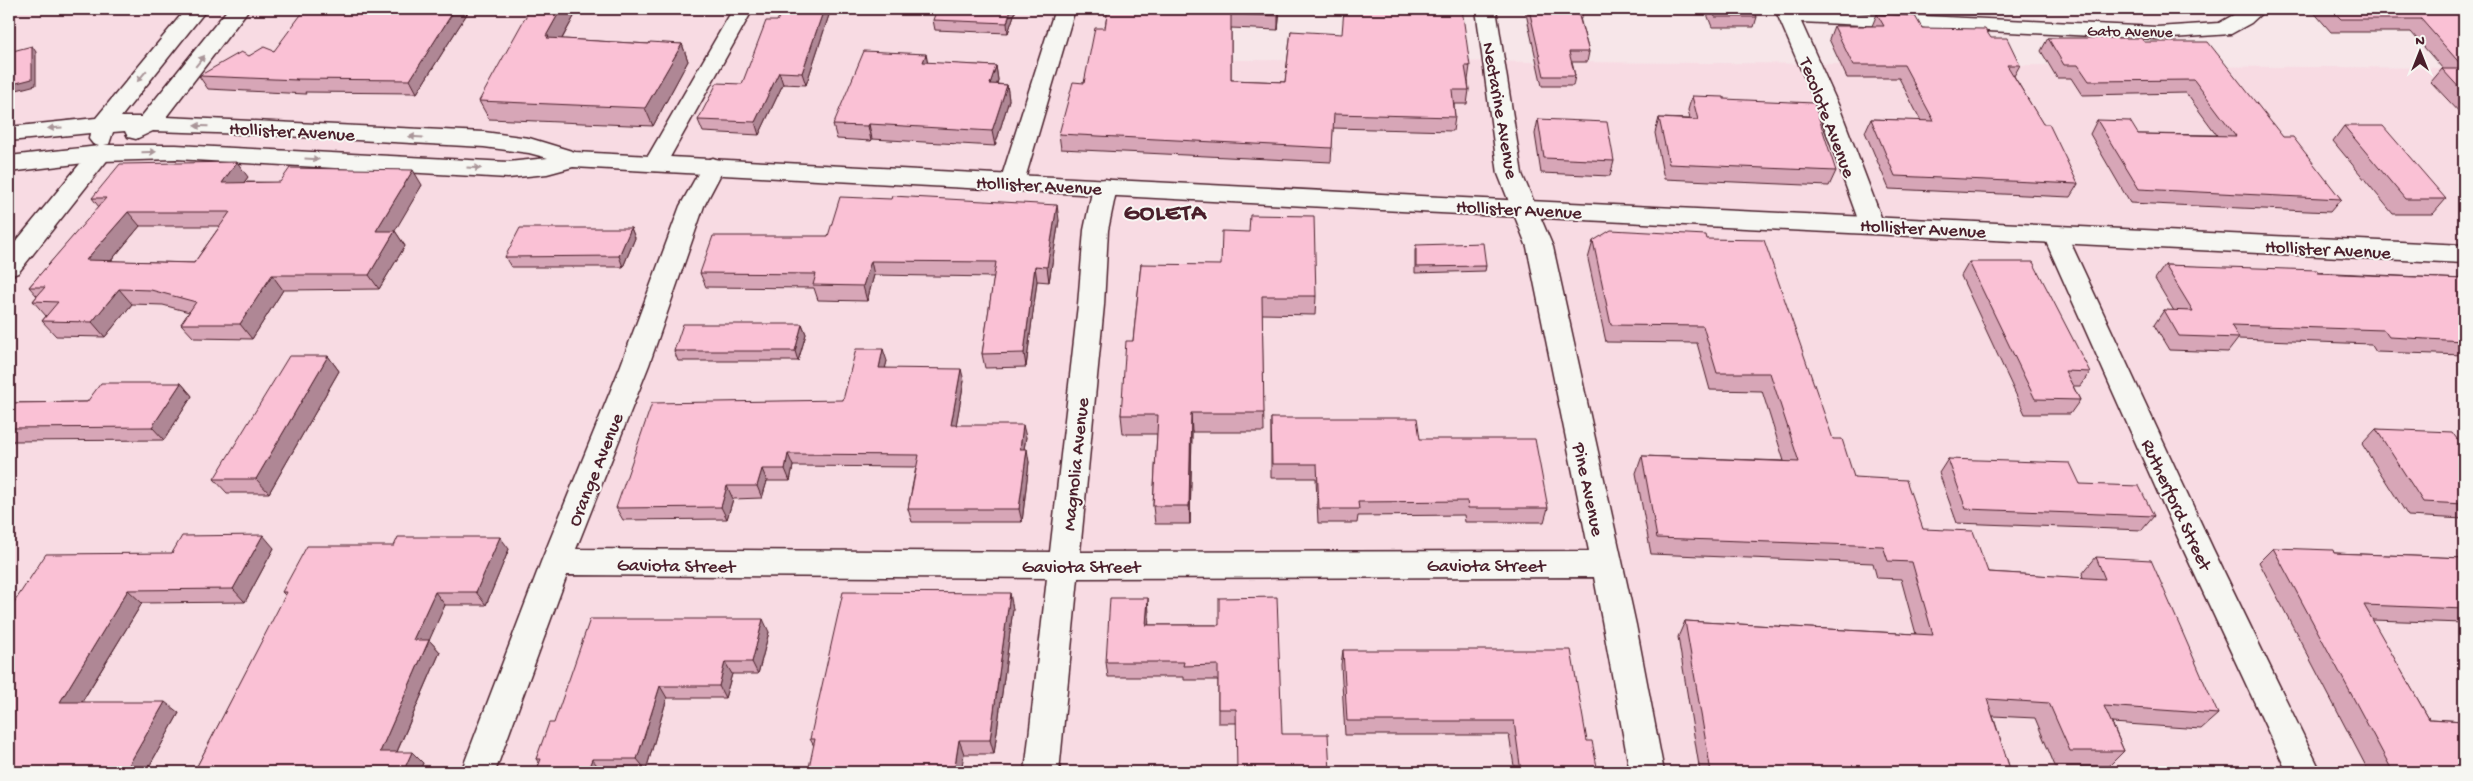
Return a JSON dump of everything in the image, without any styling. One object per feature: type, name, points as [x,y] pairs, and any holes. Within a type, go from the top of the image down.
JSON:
[{"type":"street","points":[[101,153],[102,126],[196,9]]},
{"type":"street","points":[[9,267],[101,153],[146,126],[203,57],[239,9]]},
{"type":"street","points":[[656,163],[743,9]]},
{"type":"street","points":[[1012,182],[1065,9]]},
{"type":"street","name":"Nectarine Avenue","points":[[1486,9],[1510,174],[1525,209]]},
{"type":"street","name":"Gato Avenue","points":[[1786,12],[2157,33],[2223,29],[2244,19],[2256,9]]},
{"type":"street","name":"Tecolote Avenue","points":[[1786,12],[1829,109],[1872,225]]},
{"type":"street","name":"Hollister Avenue","points":[[9,134],[46,129],[102,126],[333,131],[517,142],[551,150],[573,159]]},
{"type":"street","name":"Hollister Avenue","points":[[9,164],[101,153],[176,152],[508,170],[547,166],[573,159],[1525,209],[2464,254]]},
{"type":"street","name":"Orange Avenue","points":[[478,772],[556,562],[635,365],[692,206],[713,166]]},
{"type":"street","name":"Magnolia Avenue","points":[[1042,772],[1096,230],[1105,187]]},
{"type":"street","name":"Pine Avenue","points":[[1525,209],[1540,247],[1620,625],[1647,772]]},
{"type":"street","name":"Rutherford Street","points":[[2055,235],[2198,549],[2304,772]]},
{"type":"street","name":"Gaviota Street","points":[[556,562],[1064,565],[1606,564]]},
{"type":"shaded area","points":[[9,9],[1113,9],[1100,59],[2464,68],[2464,772],[9,772]]},
{"type":"building","points":[[320,9],[455,9],[410,80],[295,79],[298,80],[199,76],[241,52],[249,56],[264,47],[274,51],[303,12],[317,12]]},
{"type":"building","points":[[530,9],[561,9],[546,36],[549,36],[547,38],[682,44],[645,108],[479,101]]},
{"type":"building","points":[[783,9],[824,9],[802,73],[779,72],[755,122],[698,120],[717,83],[742,84],[766,21],[777,21]]},
{"type":"building","points":[[937,9],[1011,9],[1007,23],[933,20]]},
{"type":"building","points":[[1108,9],[1279,9],[1278,16],[1231,14],[1231,80],[1285,82],[1291,31],[1342,34],[1344,9],[1462,9],[1470,66],[1465,66],[1469,90],[1452,90],[1455,117],[1334,114],[1332,148],[1059,134],[1073,82],[1084,83],[1095,28],[1105,28]]},
{"type":"building","points":[[1529,9],[1577,9],[1589,52],[1569,52],[1575,76],[1544,76]]},
{"type":"building","points":[[1712,9],[1753,9],[1757,17],[1715,17]]},
{"type":"building","points":[[2331,9],[2464,9],[2464,68],[2421,19],[2341,19]]},
{"type":"building","points":[[1877,14],[1915,16],[1922,28],[1985,29],[1991,38],[2007,38],[2020,65],[2007,65],[2043,124],[2049,124],[2078,184],[1895,176],[1871,119],[1934,121],[1904,65],[1853,65],[1834,26],[1884,26]]},
{"type":"building","points":[[2048,38],[2141,38],[2144,42],[2208,42],[2283,137],[2293,137],[2341,199],[2139,189],[2097,120],[2130,121],[2138,134],[2236,136],[2194,80],[2089,81],[2078,65],[2064,65]]},
{"type":"building","points":[[32,46],[32,79],[9,85],[9,52]]},
{"type":"building","points":[[864,51],[926,54],[923,62],[996,66],[990,84],[1007,85],[992,131],[869,124],[868,126],[833,125]]},
{"type":"building","points":[[2442,69],[2464,69],[2464,93]]},
{"type":"building","points":[[1692,96],[1814,103],[1836,171],[1669,164],[1659,118],[1698,120]]},
{"type":"building","points":[[1538,119],[1607,122],[1614,161],[1544,158]]},
{"type":"building","points":[[2344,126],[2383,126],[2446,199],[2405,199]]},
{"type":"building","points":[[237,162],[222,183],[280,182],[290,168],[413,170],[376,231],[395,231],[369,275],[272,275],[240,324],[181,324],[196,302],[151,290],[119,289],[92,322],[42,321],[58,302],[33,301],[45,287],[29,287],[106,198],[92,198],[120,164]],"holes":[[[128,212],[230,212],[194,263],[86,260]]]},
{"type":"building","points":[[892,196],[1057,205],[1047,267],[1035,266],[1024,353],[982,354],[996,262],[871,261],[863,286],[813,285],[816,274],[700,273],[713,236],[828,236],[840,197],[891,199]]},
{"type":"building","points":[[1250,215],[1314,216],[1316,296],[1262,296],[1264,413],[1191,413],[1189,506],[1153,506],[1158,415],[1121,415],[1126,341],[1133,341],[1141,264],[1221,265],[1222,231],[1249,232]]},
{"type":"building","points":[[520,228],[631,228],[619,256],[505,257]]},
{"type":"building","points":[[1611,230],[1706,235],[1707,239],[1764,240],[1833,439],[1842,439],[1854,477],[1906,480],[1923,529],[1973,531],[1988,572],[2105,579],[2096,557],[2151,560],[2218,714],[2104,706],[2124,751],[2070,751],[2049,703],[1987,699],[2011,772],[1711,772],[1685,621],[1933,635],[1912,562],[1888,561],[1883,546],[1657,538],[1642,456],[1799,462],[1770,373],[1717,373],[1703,326],[1611,325],[1593,241]]},
{"type":"building","points":[[1483,243],[1486,266],[1416,267],[1416,245]]},
{"type":"building","points":[[1969,262],[2033,262],[2090,372],[2065,371],[2080,400],[2035,399]]},
{"type":"building","points":[[2165,265],[2317,270],[2318,273],[2464,279],[2464,341],[2389,337],[2384,330],[2231,325],[2239,338],[2179,336],[2164,310],[2193,311]]},
{"type":"building","points":[[683,324],[802,324],[795,351],[674,351]]},
{"type":"building","points":[[856,349],[883,349],[879,368],[961,369],[951,425],[1023,425],[1020,449],[1027,449],[1019,509],[908,509],[919,455],[788,454],[785,469],[762,469],[757,486],[727,486],[721,507],[616,508],[652,403],[843,400]]},
{"type":"building","points":[[289,356],[328,356],[256,479],[214,479]]},
{"type":"building","points":[[101,383],[181,383],[152,427],[9,428],[9,403],[87,402]]},
{"type":"building","points":[[1271,418],[1417,418],[1420,439],[1535,439],[1548,508],[1468,508],[1467,501],[1358,502],[1359,509],[1319,509],[1317,464],[1272,464]]},
{"type":"building","points":[[2376,429],[2452,432],[2457,439],[2464,439],[2464,504],[2423,502]]},
{"type":"building","points":[[1948,459],[2070,463],[2080,484],[2139,486],[2154,516],[1966,509]]},
{"type":"building","points":[[263,535],[233,589],[128,590],[60,702],[165,702],[126,770],[9,770],[9,610],[46,554],[172,553],[182,536]]},
{"type":"building","points":[[398,537],[500,537],[476,592],[435,592],[413,640],[429,640],[380,752],[412,752],[403,772],[194,772],[287,592],[282,592],[307,546],[394,546]]},
{"type":"building","points":[[2273,548],[2333,550],[2334,553],[2464,558],[2464,609],[2364,605],[2429,719],[2464,721],[2464,771],[2393,772]]},
{"type":"building","points":[[843,592],[1010,593],[990,740],[959,740],[954,772],[808,772],[815,739],[810,739]]},
{"type":"building","points":[[1277,597],[1282,734],[1328,734],[1330,772],[1237,772],[1236,709],[1218,709],[1218,665],[1183,666],[1184,662],[1106,662],[1110,598],[1148,598],[1146,625],[1219,625],[1219,598]]},
{"type":"building","points":[[590,619],[763,619],[752,662],[725,662],[719,686],[660,686],[637,759],[592,759],[587,772],[536,772],[541,759],[536,759],[549,723],[554,723]]},
{"type":"building","points":[[1343,650],[1571,650],[1587,741],[1592,741],[1598,772],[1521,772],[1514,721],[1347,721]]},
{"type":"district","name":"GOLETA","points":[[1165,211]]}]
